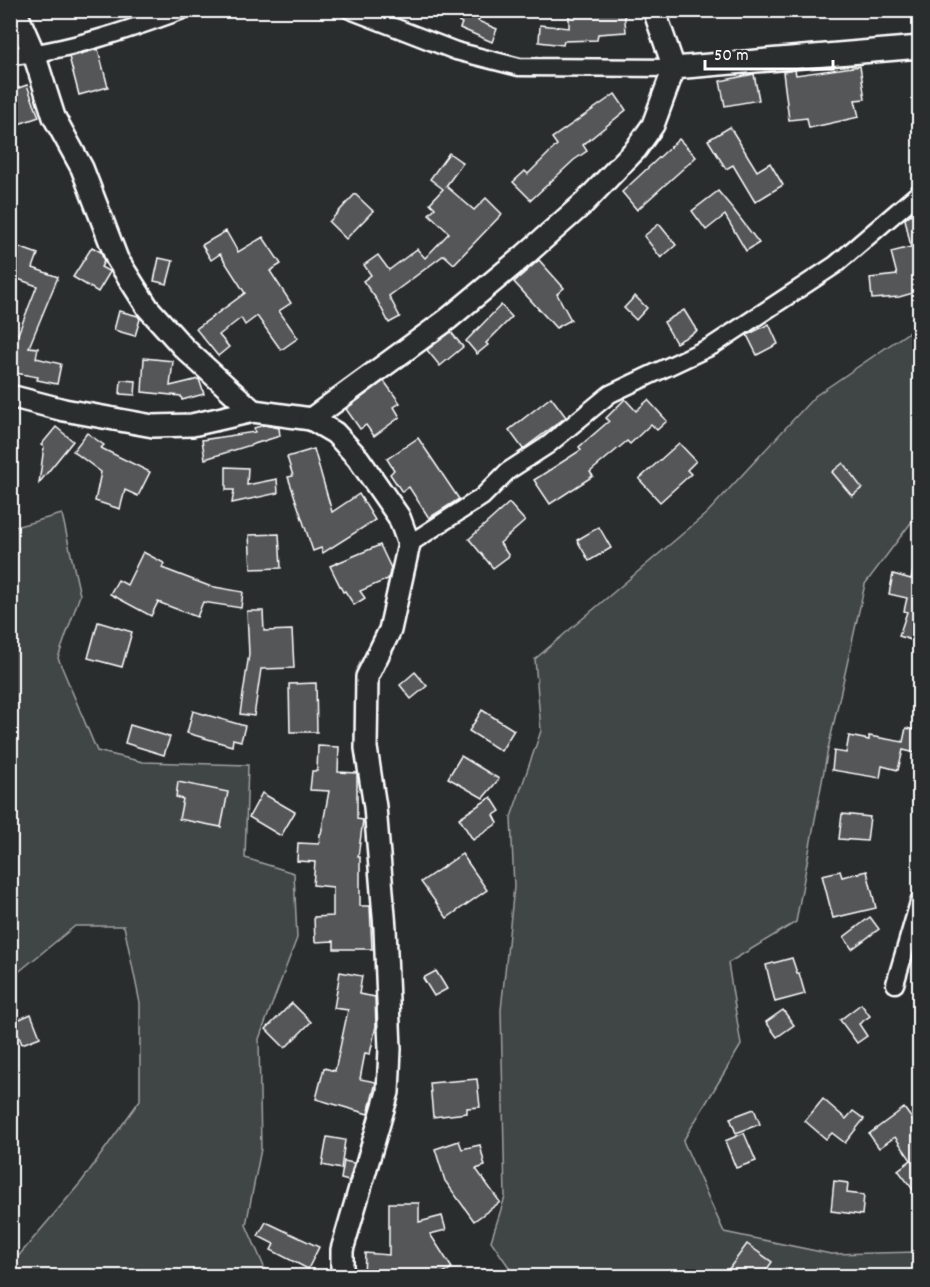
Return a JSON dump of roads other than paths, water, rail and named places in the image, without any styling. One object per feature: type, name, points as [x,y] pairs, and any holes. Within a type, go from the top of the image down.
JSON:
[{"type":"street","points":[[15,10],[34,54],[54,117],[82,168],[117,260],[148,308],[184,348],[253,411]]},
{"type":"street","points":[[10,56],[34,54],[135,27],[183,10]]},
{"type":"street","points":[[350,10],[456,51],[519,67],[674,68],[920,47]]},
{"type":"street","points":[[311,419],[448,319],[584,202],[636,149],[653,125],[674,68],[654,10]]},
{"type":"street","points":[[409,544],[482,498],[508,471],[548,445],[610,394],[712,346],[835,265],[920,192]]},
{"type":"street","points":[[10,396],[64,411],[153,426],[192,425],[253,411],[311,419],[334,433],[358,458],[399,517],[409,544],[390,630],[367,677],[366,748],[375,807],[381,884],[390,1049],[388,1092],[342,1250],[342,1276]]},
{"type":"street","points":[[895,984],[920,899]]}]
